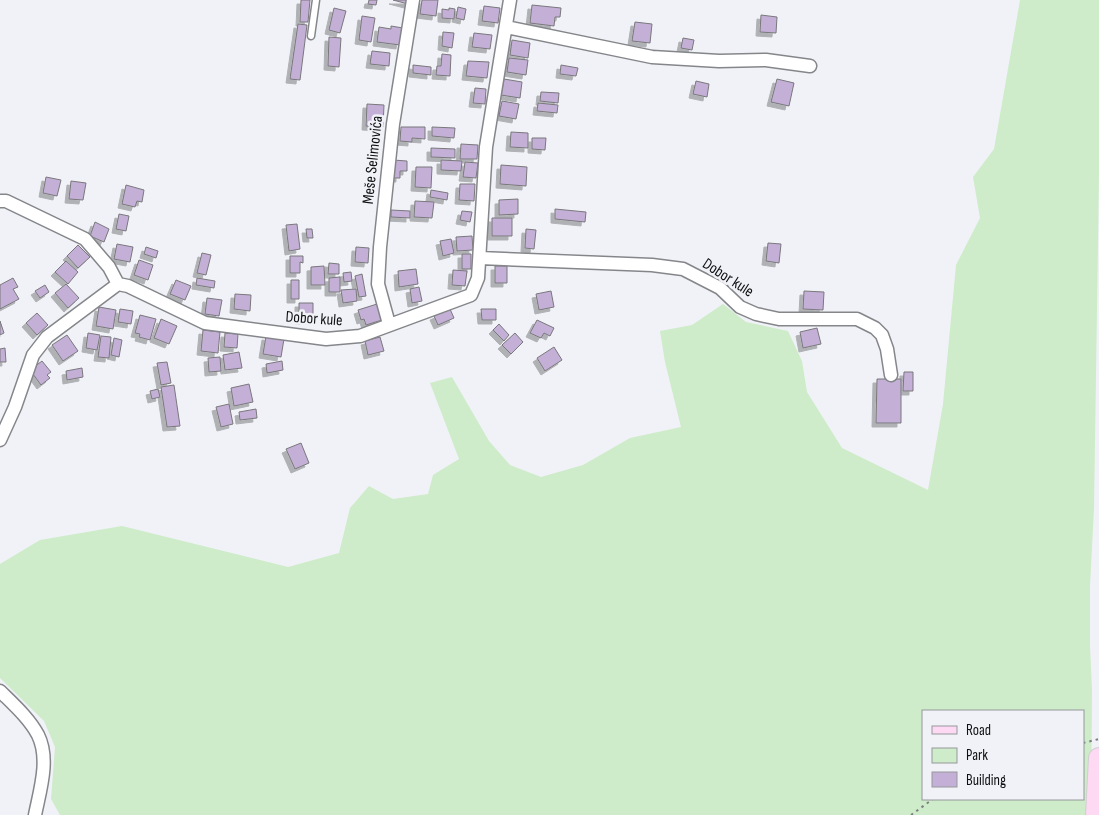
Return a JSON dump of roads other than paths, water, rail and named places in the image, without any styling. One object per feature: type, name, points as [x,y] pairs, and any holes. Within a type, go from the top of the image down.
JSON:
[{"type":"main road","points":[[1096,815],[1099,758]]},
{"type":"street","name":"Meše Selimovića","points":[[389,324],[378,284],[380,246],[394,124],[409,16],[413,0]]},
{"type":"street","name":"Dobor kule","points":[[118,284],[128,286],[205,323],[326,339],[360,336],[470,295],[478,278],[486,147],[510,0]]},
{"type":"street","points":[[506,27],[652,57],[719,61],[766,60],[810,66]]},
{"type":"street","points":[[0,200],[6,201],[85,239],[109,267],[118,284],[47,337],[42,343],[33,355],[0,440]]},
{"type":"street","name":"Dobor kule","points":[[480,258],[643,265],[683,269],[720,288],[740,307],[756,314],[779,319],[856,319],[875,328],[882,335],[887,349],[891,375]]},
{"type":"street","points":[[0,691],[14,704],[38,736],[42,750],[43,769],[36,815]]},
{"type":"lane","points":[[311,36],[316,0]]}]
